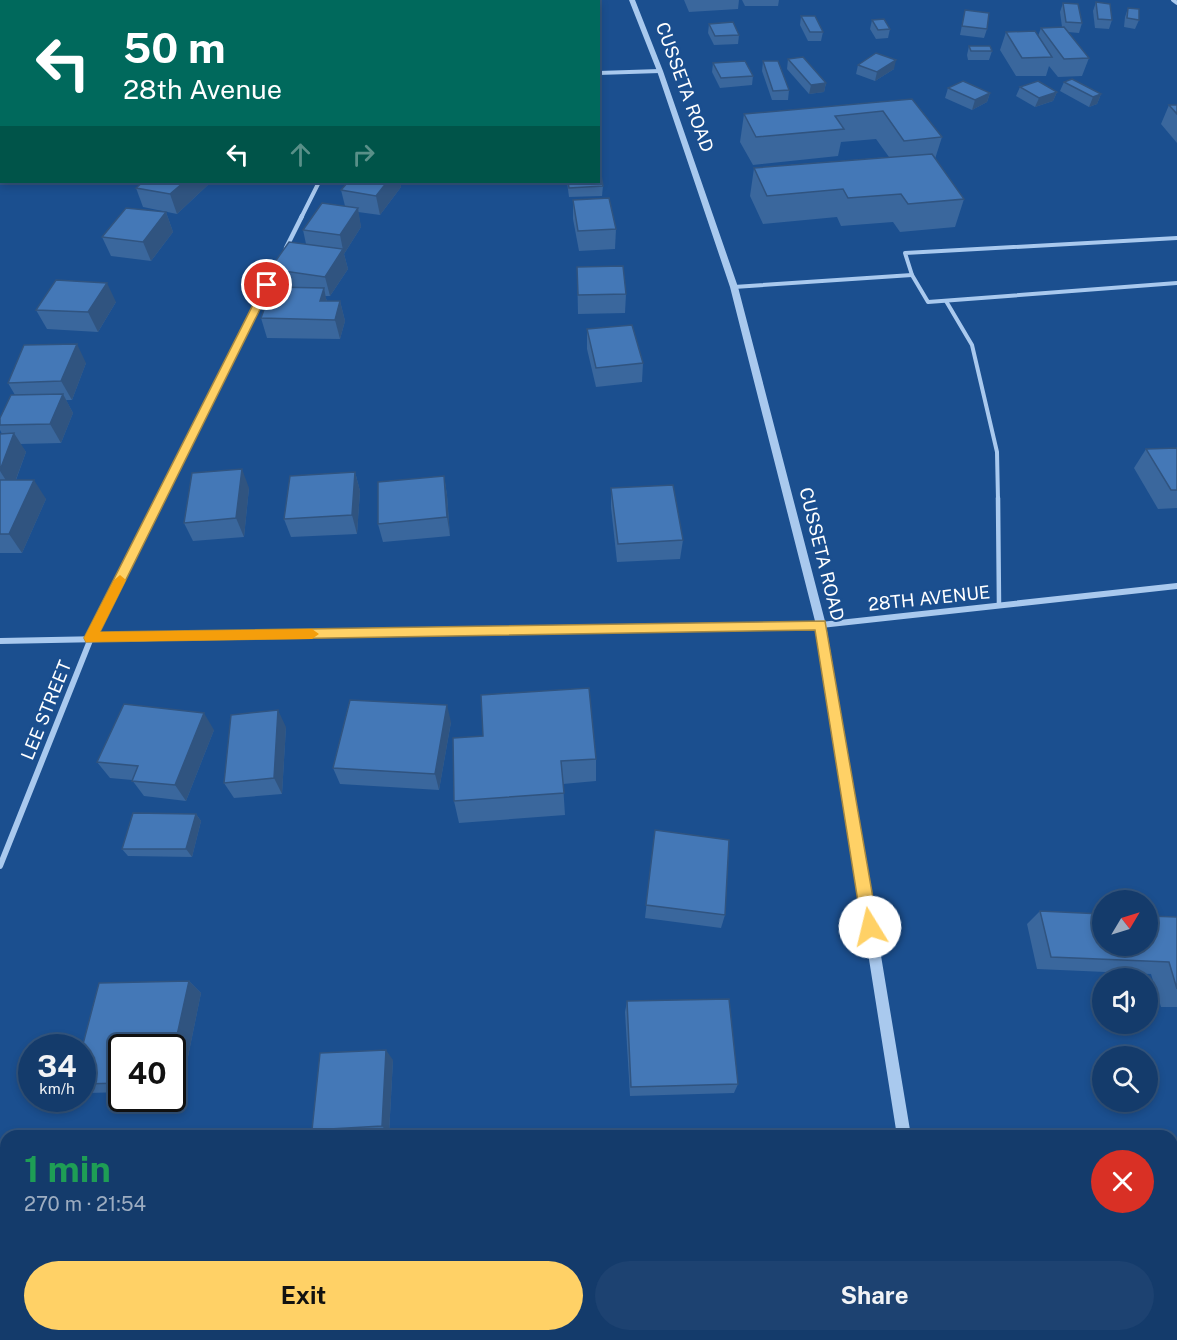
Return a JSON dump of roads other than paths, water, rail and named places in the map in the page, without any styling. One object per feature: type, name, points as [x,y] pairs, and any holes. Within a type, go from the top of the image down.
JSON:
[{"type":"street","name":"CUSSETA ROAD","points":[[632,0],[660,71],[734,287],[821,625],[903,1130]]},
{"type":"street","points":[[1173,0],[1177,3]]},
{"type":"street","points":[[600,73],[660,71]]},
{"type":"street","points":[[282,256],[318,183]]},
{"type":"street","name":"LEE STREET","points":[[0,866],[91,638],[277,266]]},
{"type":"street","name":"28TH AVENUE","points":[[0,640],[821,625],[1177,586]]},
{"type":"lane","points":[[1177,238],[905,253],[912,275],[928,302],[1177,283]]},
{"type":"lane","points":[[734,287],[912,275]]},
{"type":"lane","points":[[946,301],[972,345],[997,452],[999,605]]}]
